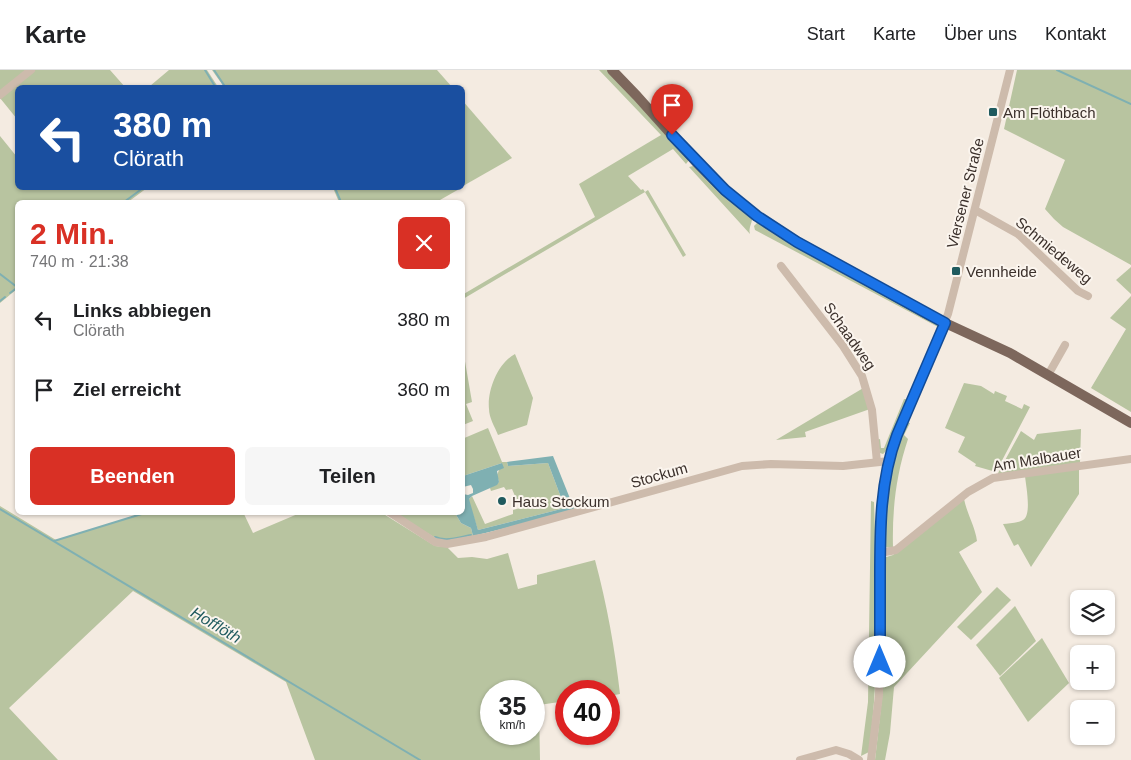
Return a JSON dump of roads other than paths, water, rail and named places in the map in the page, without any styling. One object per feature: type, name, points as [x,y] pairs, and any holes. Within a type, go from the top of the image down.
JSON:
[{"type":"main road","points":[[612,70],[702,167],[725,190],[757,216],[797,242],[945,323],[1002,348],[1129,419]]},
{"type":"street","points":[[0,95],[31,70]]},
{"type":"street","name":"Viersener Straße","points":[[871,760],[880,684],[882,502],[889,461],[904,417],[945,323],[1010,70]]},
{"type":"street","name":"Schmiedeweg","points":[[975,210],[1018,234],[1078,292],[1088,296]]},
{"type":"street","name":"Schaadweg","points":[[781,266],[843,346],[860,372],[867,388],[872,410],[877,462]]},
{"type":"street","points":[[1048,375],[1065,345]]},
{"type":"street","name":"Am Malbauer","points":[[880,553],[896,550],[968,492],[994,478],[1131,460]]},
{"type":"street","name":"Stockum","points":[[394,515],[435,542],[448,544],[486,537],[742,466],[771,464],[843,466],[889,461]]},
{"type":"street","points":[[800,760],[836,750],[849,754],[859,760]]},
{"type":"water","points":[[553,456],[575,511],[473,536],[471,528],[461,523],[456,515],[465,515],[465,494],[473,493],[471,485],[465,486],[465,475],[502,463],[504,468],[497,471],[499,482],[497,485],[469,499],[478,530],[565,508],[548,463],[508,466],[507,462]]},
{"type":"waterway","points":[[205,70],[214,85]]},
{"type":"waterway","points":[[214,70],[224,85]]},
{"type":"waterway","points":[[1057,70],[1131,104]]},
{"type":"waterway","points":[[127,200],[140,190]]},
{"type":"waterway","points":[[336,190],[340,200]]},
{"type":"waterway","points":[[0,274],[15,285]]},
{"type":"waterway","points":[[10,293],[15,289]]},
{"type":"waterway","points":[[0,301],[5,297]]},
{"type":"waterway","name":"Hofflöth","points":[[0,509],[420,760]]},
{"type":"waterway","points":[[54,541],[138,515]]},
{"type":"waterway","points":[[435,537],[448,539],[471,535]]},
{"type":"place","name":"Am Flöthbach","points":[[993,112]]},
{"type":"place","name":"Vennheide","points":[[956,271]]},
{"type":"place","name":"Haus Stockum","points":[[502,501]]}]
